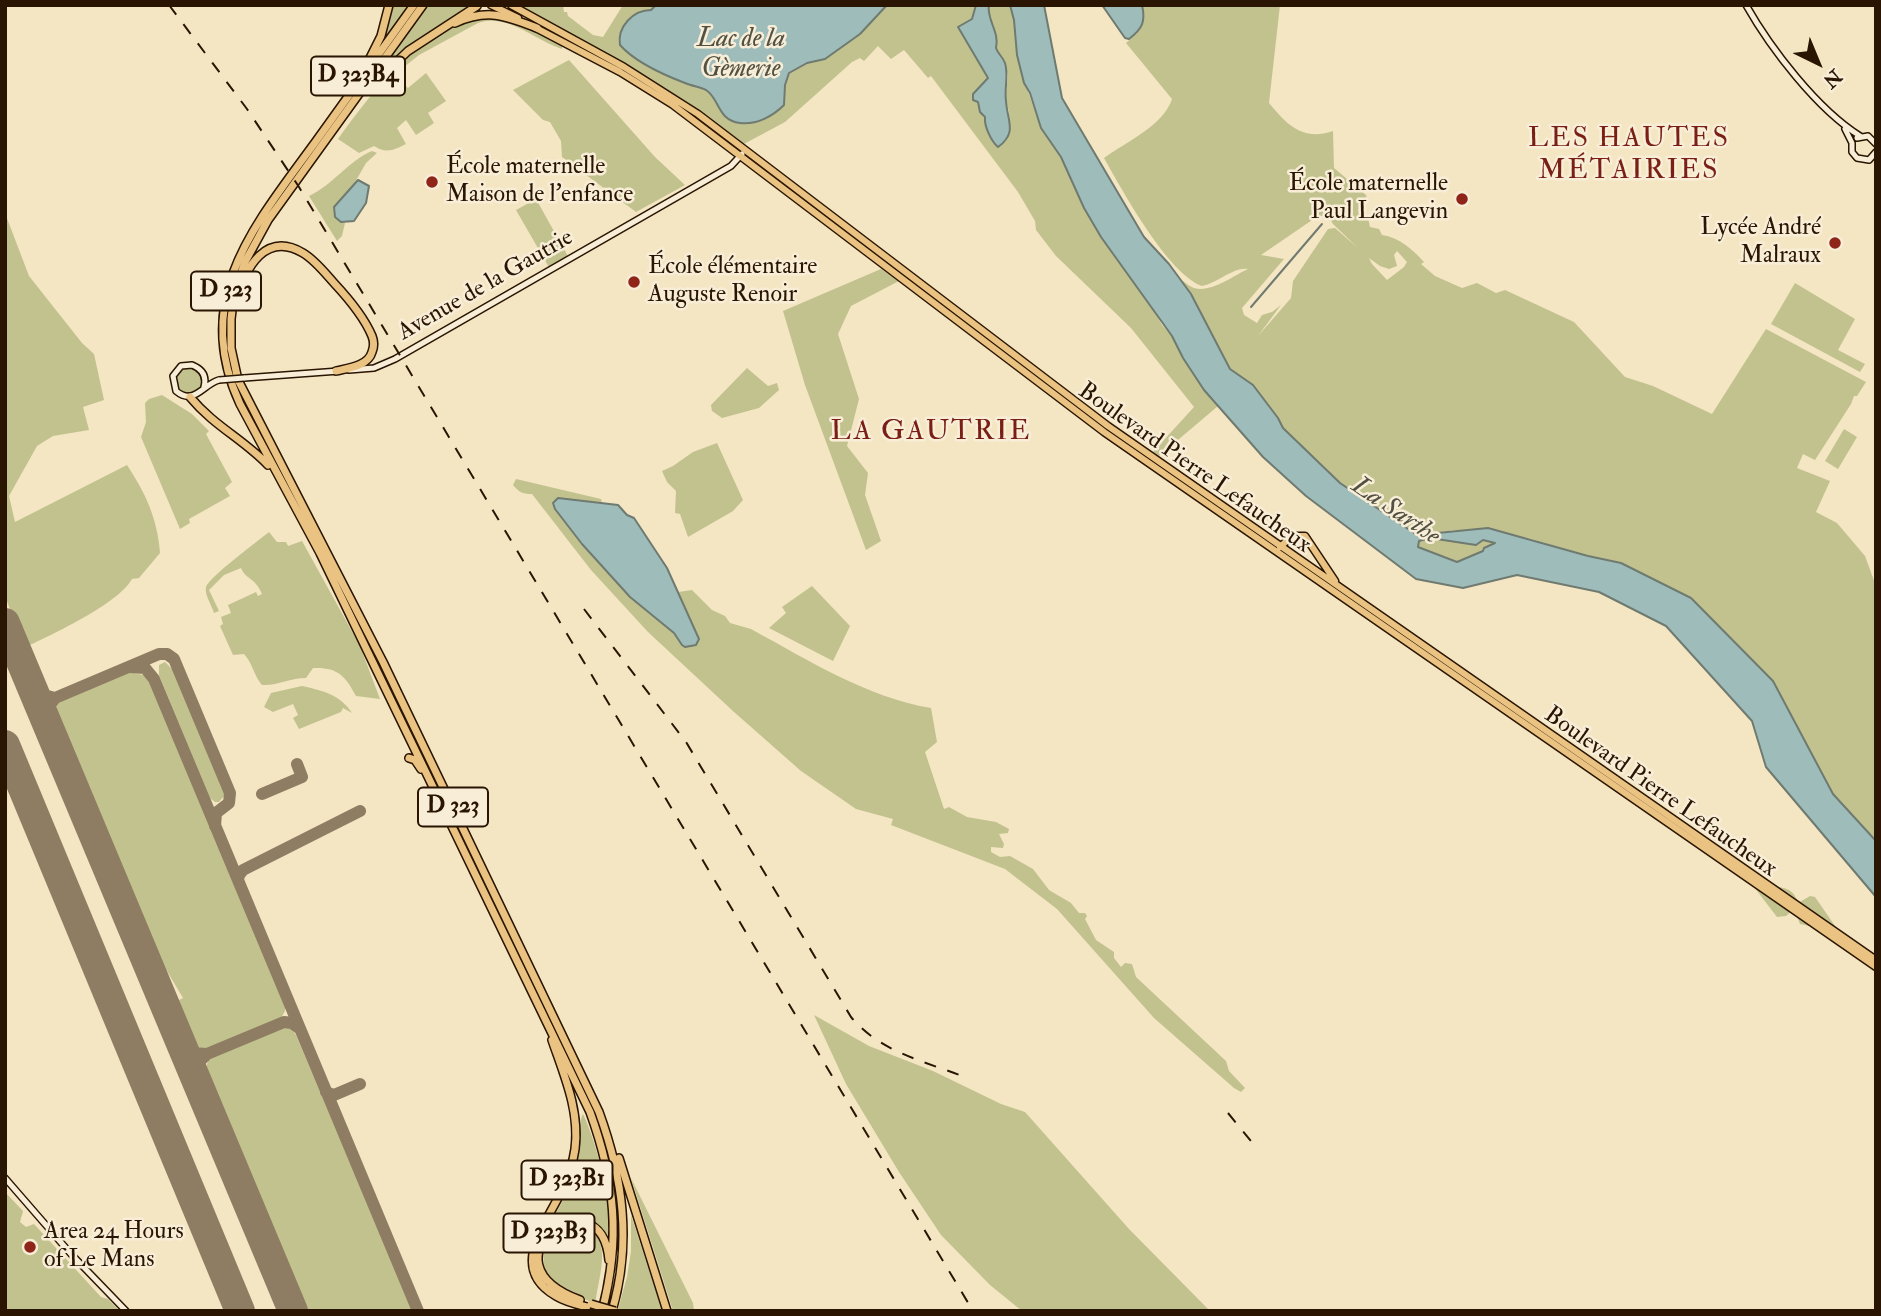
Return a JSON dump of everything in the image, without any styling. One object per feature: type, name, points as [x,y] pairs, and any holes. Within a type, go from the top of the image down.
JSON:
[{"type":"highway","name":"D 323B4","points":[[316,141],[372,56],[381,36],[389,5]]},
{"type":"highway","name":"D 323","points":[[414,5],[249,237],[234,266],[224,300],[223,352],[231,385],[366,646],[590,1112],[601,1141],[613,1193],[615,1236],[602,1311]]},
{"type":"highway","name":"D 323","points":[[423,5],[268,220],[245,262],[232,307],[232,356],[238,380],[383,662],[580,1069],[606,1131],[623,1200],[624,1240],[614,1311]]},
{"type":"highway","points":[[338,123],[382,74],[424,40],[476,6]]},
{"type":"highway","points":[[424,40],[459,21],[480,14],[494,13],[537,28]]},
{"type":"highway","points":[[232,356],[235,310],[244,281],[258,257],[269,248],[282,246],[303,253],[320,268],[349,299],[371,334],[373,349],[368,359],[361,364],[336,371]]},
{"type":"highway","points":[[190,397],[208,418],[246,444],[276,472]]},
{"type":"highway","points":[[366,646],[387,702]]},
{"type":"highway","points":[[409,758],[419,766],[455,840],[484,891]]},
{"type":"highway","name":"D 323B1","points":[[544,1016],[571,1097],[576,1125],[575,1146],[565,1185],[534,1244],[533,1265],[537,1278],[550,1292],[566,1301],[590,1306]]},
{"type":"highway","points":[[580,1069],[593,1091],[613,1140],[667,1311]]},
{"type":"highway","name":"D 323B3","points":[[590,1306],[563,1293],[545,1277],[538,1257],[547,1235],[554,1228],[566,1223],[579,1222],[594,1228],[608,1247],[610,1276]]},
{"type":"highway","points":[[590,1306],[602,1311]]},
{"type":"highway","points":[[590,1306],[614,1311]]},
{"type":"main road","name":"Boulevard Pierre Lefaucheux","points":[[491,5],[570,45],[664,100],[743,153]]},
{"type":"main road","points":[[476,6],[491,5]]},
{"type":"main road","name":"Boulevard Pierre Lefaucheux","points":[[511,5],[660,89],[1108,426],[1279,549],[1876,960]]},
{"type":"main road","points":[[564,35],[570,45]]},
{"type":"main road","points":[[1279,549],[1292,536],[1305,536],[1343,590]]},
{"type":"main road","name":"Boulevard Pierre Lefaucheux","points":[[1279,549],[1343,590],[1796,906],[1876,967]]},
{"type":"street","points":[[1746,5],[1778,55],[1844,126],[1860,136],[1870,137],[1876,144]]},
{"type":"street","points":[[1844,126],[1852,143],[1854,156],[1876,164]]},
{"type":"street","points":[[1852,143],[1860,136]]},
{"type":"street","name":"Avenue de la Gautrie","points":[[204,376],[219,380],[370,369],[395,359],[731,166],[743,153]]},
{"type":"street","points":[[1869,160],[1875,154]]},
{"type":"street","points":[[192,365],[200,369],[204,376],[204,387],[198,394],[190,397],[180,395],[172,381],[175,372],[181,366],[192,365]]},
{"type":"street","name":"Avenue de la Gautrie","points":[[204,387],[219,380]]},
{"type":"street","points":[[5,1178],[71,1254],[126,1311]]},
{"type":"green space","points":[[390,5],[410,5],[380,44]]},
{"type":"green space","points":[[427,5],[469,5],[404,52],[373,79]]},
{"type":"green space","points":[[517,5],[563,5],[568,16],[593,35],[603,37],[623,5],[656,5],[630,54],[677,80],[708,91],[712,97],[785,102],[788,73],[807,63],[825,59],[860,34],[887,5],[976,5],[972,19],[958,28],[988,78],[973,94],[988,128],[1000,146],[1007,140],[1010,131],[1009,111],[1005,100],[1008,77],[1005,61],[996,48],[990,15],[987,12],[989,5],[1010,5],[1020,69],[1041,128],[1061,157],[1084,208],[1101,237],[1145,295],[1204,390],[1218,406],[1159,456],[1153,452],[1194,407],[1131,328],[1056,256],[1036,230],[1035,221],[1018,192],[931,76],[928,78],[904,50],[891,59],[878,46],[864,61],[860,58],[852,62],[785,122],[742,145],[655,82]]},
{"type":"green space","points":[[1142,5],[1280,5],[1269,103],[1290,125],[1305,133],[1322,134],[1333,131],[1334,168],[1366,195],[1367,200],[1358,210],[1368,218],[1370,227],[1379,229],[1382,235],[1405,245],[1435,276],[1462,288],[1477,283],[1496,293],[1505,290],[1574,322],[1625,377],[1653,386],[1712,414],[1766,329],[1866,382],[1857,396],[1854,396],[1815,460],[1803,454],[1797,468],[1830,481],[1816,512],[1837,523],[1865,556],[1876,586],[1876,841],[1833,794],[1773,681],[1621,563],[1528,538],[1456,530],[1417,535],[1340,483],[1283,428],[1253,385],[1230,369],[1191,294],[1180,279],[1194,288],[1208,288],[1248,269],[1237,270],[1202,286],[1189,278],[1147,230],[1104,158],[1153,125],[1172,99],[1126,43],[1137,33]],"holes":[[[1318,216],[1328,216],[1358,248],[1335,228],[1328,229],[1293,281],[1291,298],[1258,336],[1281,305],[1262,315],[1257,323],[1244,315],[1242,308],[1284,259],[1261,255]],[[1397,251],[1407,262],[1387,280],[1369,258],[1389,269],[1397,266],[1394,255]]]},
{"type":"green space","points":[[479,16],[506,18],[562,45],[562,49],[510,24],[489,21],[478,23],[419,55],[394,75],[408,88],[426,73],[446,101],[428,113],[434,123],[416,135],[406,120],[397,128],[406,144],[390,150],[374,146],[359,153],[338,139],[383,82],[416,51],[435,37]]},
{"type":"green space","points":[[569,60],[655,157],[685,185],[636,212],[562,157],[561,141],[550,122],[543,120],[513,90]]},
{"type":"green space","points":[[372,151],[377,153],[366,163],[350,191],[334,207],[341,222],[345,223],[342,236],[337,241],[309,196]]},
{"type":"green space","points":[[536,199],[569,258],[550,269],[516,210]]},
{"type":"green space","points":[[5,213],[29,276],[82,343],[94,354],[104,400],[83,407],[89,430],[53,436],[37,446],[9,496],[15,522],[127,465],[150,507],[160,553],[139,578],[132,579],[125,589],[99,608],[26,647],[5,597]]},
{"type":"green space","points":[[881,269],[899,281],[851,306],[838,334],[859,399],[847,446],[868,473],[865,495],[881,541],[866,550],[805,385],[783,311]]},
{"type":"green space","points":[[1795,283],[1855,319],[1838,350],[1865,364],[1860,372],[1771,324]]},
{"type":"green space","points":[[189,368],[198,372],[202,381],[198,390],[189,394],[180,390],[176,381],[180,372]]},
{"type":"green space","points":[[747,368],[768,386],[777,383],[779,390],[759,408],[722,418],[712,411],[711,405]]},
{"type":"green space","points":[[162,395],[192,414],[209,431],[206,434],[232,482],[225,488],[230,496],[189,519],[190,523],[180,529],[141,437],[146,422],[145,403]]},
{"type":"green space","points":[[1844,429],[1857,437],[1838,469],[1825,461]]},
{"type":"green space","points":[[717,443],[743,500],[733,511],[688,537],[680,514],[675,513],[676,491],[667,482],[662,471],[693,452]]},
{"type":"green space","points":[[516,479],[601,499],[602,503],[558,498],[555,509],[620,587],[674,633],[685,647],[699,639],[678,592],[692,590],[730,623],[751,629],[861,686],[907,703],[931,708],[937,742],[925,752],[944,809],[949,807],[967,817],[996,822],[1009,829],[1008,833],[999,834],[1003,848],[991,847],[991,852],[1000,857],[1010,856],[1033,869],[1049,890],[1071,903],[1079,913],[1085,913],[1085,919],[1096,940],[1114,952],[1114,958],[1121,967],[1125,963],[1132,964],[1136,977],[1226,1061],[1229,1071],[1245,1088],[1241,1092],[1234,1088],[1154,1018],[1057,909],[1005,869],[891,825],[893,819],[856,809],[801,771],[648,632],[591,570],[532,494],[521,492],[513,485]]},
{"type":"green space","points":[[269,532],[277,542],[286,542],[288,546],[302,541],[360,646],[380,699],[356,696],[339,674],[321,668],[313,668],[306,678],[262,685],[244,654],[233,655],[220,626],[223,624],[221,617],[231,613],[228,605],[256,592],[258,596],[262,594],[241,568],[224,575],[209,590],[219,611],[214,613],[206,587],[224,568]]},
{"type":"green space","points":[[1430,538],[1474,545],[1483,540],[1495,543],[1457,562],[1418,548],[1419,541]]},
{"type":"green space","points":[[812,586],[850,626],[833,661],[769,628],[786,613],[782,607]]},
{"type":"green space","points":[[165,662],[173,670],[223,789],[225,795],[219,802],[210,798],[159,675],[159,665]]},
{"type":"green space","points":[[130,672],[143,675],[151,683],[285,1003],[285,1011],[280,1020],[206,1050],[199,1048],[189,1037],[175,1002],[183,998],[164,966],[158,963],[54,713],[59,702]]},
{"type":"green space","points":[[302,686],[336,698],[352,713],[343,708],[341,712],[299,729],[293,718],[298,715],[293,704],[273,712],[264,707],[271,693]]},
{"type":"green space","points":[[1744,874],[1823,929],[1800,924],[1794,909],[1786,916],[1777,917]]},
{"type":"green space","points":[[1772,886],[1789,890],[1798,903],[1810,896],[1815,897],[1842,936]]},
{"type":"green space","points":[[814,1015],[869,1046],[1025,1112],[1129,1229],[1210,1311],[1022,1311],[990,1285],[941,1235],[846,1084]]},
{"type":"green space","points":[[281,1027],[291,1028],[296,1035],[413,1311],[304,1311],[204,1073],[209,1058]]},
{"type":"green space","points":[[583,1114],[603,1175],[608,1209],[608,1237],[588,1223],[573,1219],[549,1225],[573,1176],[579,1153]]},
{"type":"green space","points":[[631,1178],[693,1303],[694,1311],[673,1311]]},
{"type":"green space","name":"Area 24 Hours of Le Mans","points":[[5,1192],[23,1211],[20,1222],[26,1227],[34,1224],[101,1297],[108,1299],[120,1311],[5,1311]]},
{"type":"green space","points":[[631,1215],[662,1311],[618,1309],[631,1251]]},
{"type":"green space","points":[[572,1226],[595,1234],[600,1243],[602,1264],[594,1303],[558,1286],[544,1265],[545,1249],[549,1241]]},
{"type":"water","name":"Lac de la Gèmerie","points":[[656,5],[887,5],[860,34],[825,59],[807,63],[789,73],[784,105],[775,113],[752,123],[740,123],[727,118],[706,90],[650,67],[620,45],[621,32],[632,16],[651,10]]},
{"type":"water","points":[[976,5],[989,5],[996,48],[1006,68],[1010,131],[998,147],[988,133],[978,102],[973,100],[973,94],[988,78],[958,27],[972,19]]},
{"type":"water","points":[[1010,5],[1044,5],[1062,98],[1144,237],[1169,264],[1191,294],[1230,369],[1253,385],[1283,428],[1340,483],[1417,535],[1488,528],[1621,563],[1691,598],[1773,681],[1833,794],[1876,841],[1876,897],[1766,767],[1752,721],[1666,626],[1599,592],[1517,575],[1463,588],[1416,579],[1306,496],[1263,457],[1204,390],[1172,336],[1101,237],[1084,208],[1061,157],[1041,128],[1024,83],[1017,55]],"holes":[[[1430,538],[1476,545],[1483,540],[1495,543],[1457,562],[1418,547],[1419,541]]]},
{"type":"water","points":[[1102,5],[1142,5],[1143,21],[1140,28],[1129,39],[1125,38]]},
{"type":"water","points":[[358,180],[369,186],[366,203],[354,221],[341,222],[335,217],[334,207]]},
{"type":"water","points":[[558,498],[618,505],[634,518],[667,568],[699,639],[696,645],[682,645],[674,633],[630,597],[582,544],[555,509],[553,503]]},
{"type":"waterway","points":[[1251,307],[1322,224]]},
{"type":"taxiway","points":[[31,685],[40,694],[55,698],[159,654],[167,654],[174,659],[230,793],[229,803],[216,813],[215,826]]},
{"type":"taxiway","points":[[130,667],[145,668],[154,679],[418,1311]]},
{"type":"taxiway","points":[[47,723],[46,711],[55,698]]},
{"type":"taxiway","points":[[262,794],[302,777],[297,764]]},
{"type":"taxiway","points":[[238,880],[243,870],[360,811]]},
{"type":"taxiway","points":[[196,1078],[198,1063],[207,1054],[284,1022],[299,1028]]},
{"type":"taxiway","points":[[181,1042],[191,1053],[207,1054]]},
{"type":"taxiway","points":[[326,1092],[334,1095],[360,1084]]},
{"type":"runway","points":[[5,623],[293,1311]]},
{"type":"runway","points":[[5,745],[240,1311]]},
{"type":"railway","points":[[169,5],[247,109],[299,187],[973,1311]]},
{"type":"railway","points":[[584,609],[686,742],[851,1017],[890,1048],[967,1078]]},
{"type":"railway","points":[[1228,1113],[1255,1146]]},
{"type":"place","name":"École maternelle Maison de l'enfance","points":[[432,182]]},
{"type":"place","name":"École maternelle Paul Langevin","points":[[1462,199]]},
{"type":"place","name":"Lycée André Malraux","points":[[1835,243]]},
{"type":"place","name":"École élémentaire Auguste Renoir","points":[[634,282]]},
{"type":"place","name":"Area 24 Hours of Le Mans","points":[[30,1247]]},
{"type":"district","name":"LES HAUTES MÉTAIRIES","points":[[1629,156]]},
{"type":"district","name":"LA GAUTRIE","points":[[931,433]]},
{"type":"water label","name":"La Sarthe","points":[[1395,512]]}]
